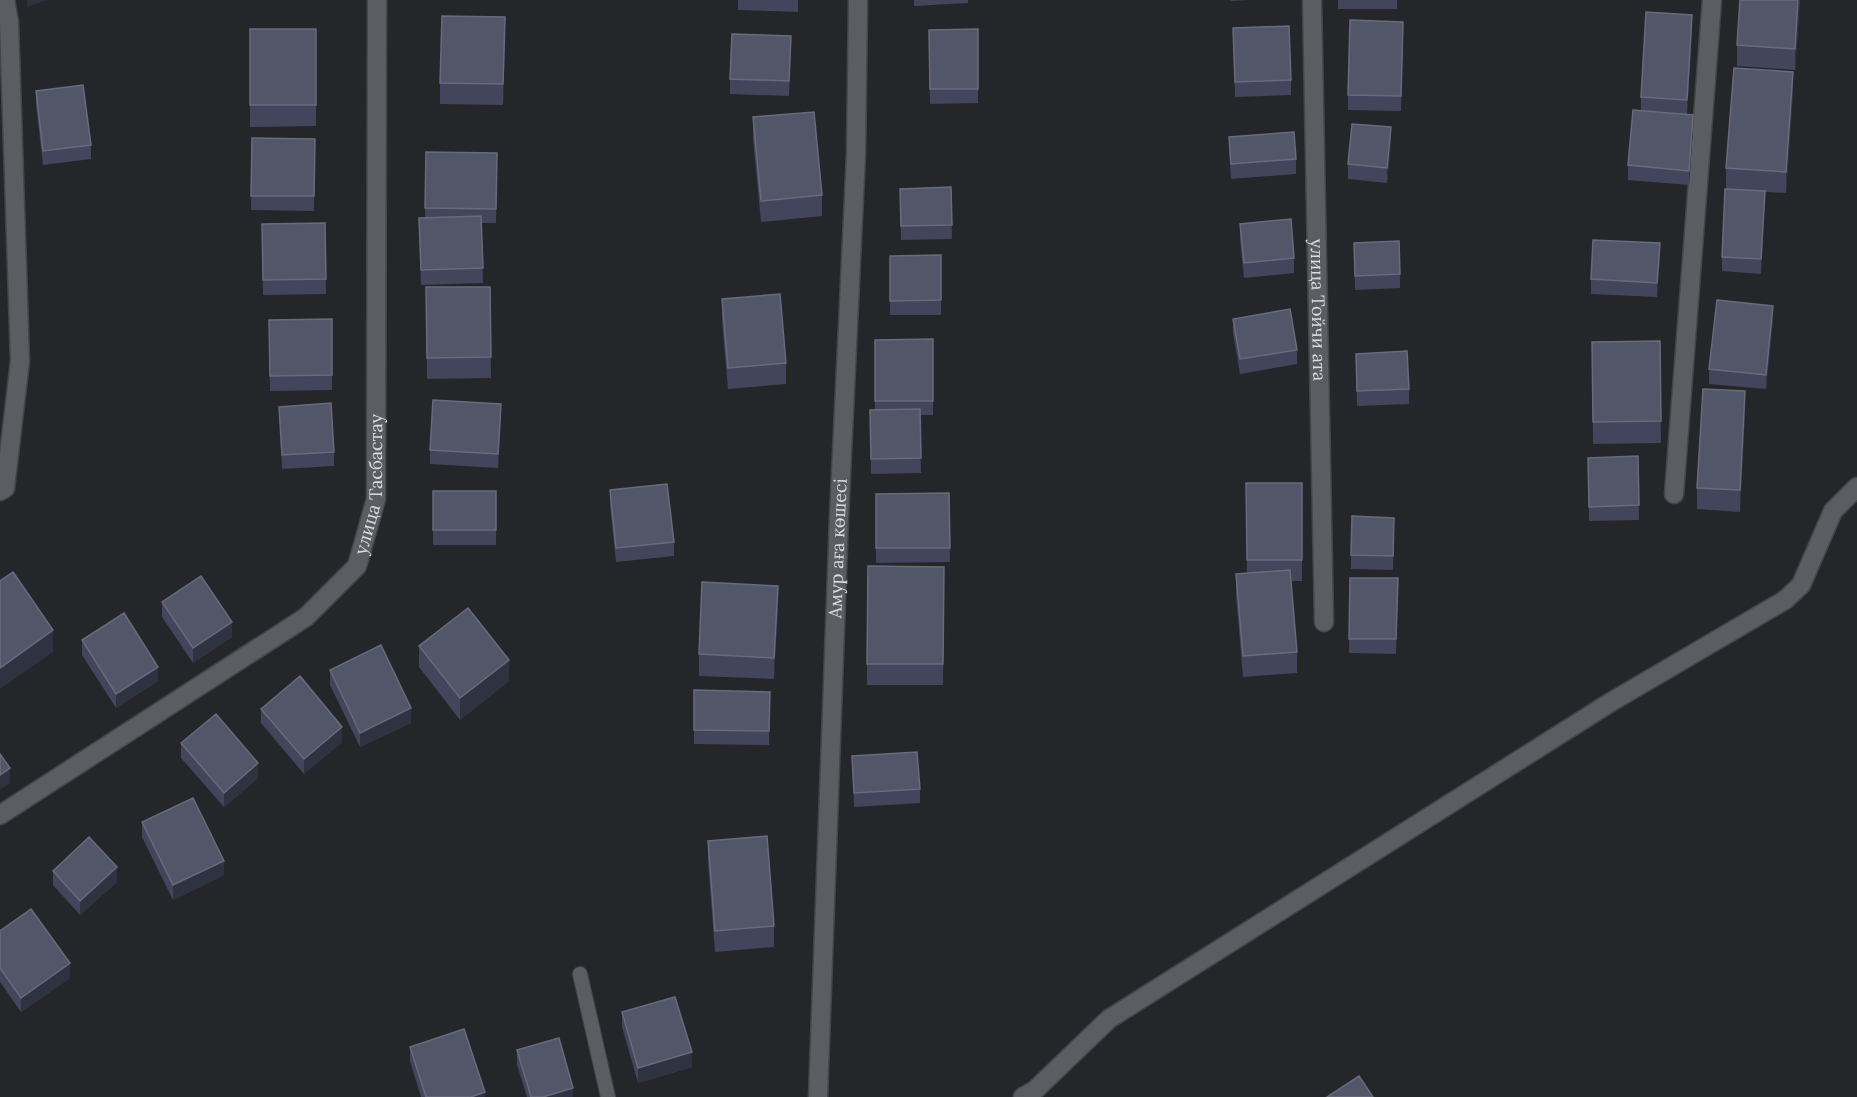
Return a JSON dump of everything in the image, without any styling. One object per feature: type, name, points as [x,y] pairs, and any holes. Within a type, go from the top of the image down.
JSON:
[{"type":"street","points":[[3,489],[20,361],[4,24],[5,0]]},
{"type":"street","name":"улица Тасбастау","points":[[0,815],[306,616],[357,566],[375,499],[377,0]]},
{"type":"street","name":"Амур аға көшесі","points":[[818,1097],[839,517],[856,154],[858,0]]},
{"type":"street","name":"улица Тойчи ата","points":[[1312,0],[1324,622]]},
{"type":"street","points":[[1674,494],[1712,0]]},
{"type":"street","points":[[1023,1097],[1035,1090],[1109,1019],[1611,702],[1785,600],[1801,585],[1833,510],[1857,487]]},
{"type":"lane","points":[[580,974],[608,1097]]},
{"type":"building","points":[[1740,0],[1798,0],[1795,49],[1737,45]]},
{"type":"building","points":[[1646,12],[1692,15],[1687,100],[1641,97]]},
{"type":"building","points":[[442,16],[505,17],[503,84],[440,83]]},
{"type":"building","points":[[1350,20],[1403,22],[1401,96],[1348,95]]},
{"type":"building","points":[[1289,26],[1291,80],[1235,82],[1233,28]]},
{"type":"building","points":[[250,29],[316,29],[316,105],[250,105]]},
{"type":"building","points":[[978,29],[978,89],[930,89],[929,30]]},
{"type":"building","points":[[732,34],[791,36],[789,81],[730,79]]},
{"type":"building","points":[[1734,68],[1793,72],[1786,172],[1726,168]]},
{"type":"building","points":[[83,85],[91,145],[43,151],[36,91]]},
{"type":"building","points":[[1633,110],[1693,115],[1689,171],[1628,165]]},
{"type":"building","points":[[814,112],[822,195],[761,201],[753,117]]},
{"type":"building","points":[[1352,124],[1391,127],[1387,168],[1348,164]]},
{"type":"building","points":[[1294,132],[1296,159],[1231,164],[1229,137]]},
{"type":"building","points":[[252,138],[315,139],[314,196],[251,196]]},
{"type":"building","points":[[426,152],[497,153],[496,209],[425,208]]},
{"type":"building","points":[[951,187],[952,225],[901,226],[900,189]]},
{"type":"building","points":[[1725,189],[1765,191],[1761,259],[1722,257]]},
{"type":"building","points":[[481,216],[483,268],[421,270],[419,218]]},
{"type":"building","points":[[1291,219],[1294,258],[1244,263],[1240,224]]},
{"type":"building","points":[[325,223],[326,279],[263,280],[262,224]]},
{"type":"building","points":[[1593,240],[1660,243],[1657,283],[1591,279]]},
{"type":"building","points":[[1399,241],[1400,274],[1355,276],[1354,243]]},
{"type":"building","points":[[941,255],[941,300],[890,301],[890,256]]},
{"type":"building","points":[[426,287],[490,287],[491,357],[427,358]]},
{"type":"building","points":[[780,294],[786,363],[728,368],[722,299]]},
{"type":"building","points":[[1717,300],[1773,306],[1766,375],[1709,369]]},
{"type":"building","points":[[1290,309],[1297,350],[1240,359],[1233,319]]},
{"type":"building","points":[[332,319],[332,375],[270,376],[269,320]]},
{"type":"building","points":[[933,339],[933,401],[875,401],[875,340]]},
{"type":"building","points":[[1660,341],[1661,421],[1593,422],[1592,342]]},
{"type":"building","points":[[1407,351],[1409,389],[1357,391],[1356,354]]},
{"type":"building","points":[[1703,389],[1745,391],[1740,490],[1697,488]]},
{"type":"building","points":[[433,400],[501,404],[498,454],[430,450]]},
{"type":"building","points":[[331,403],[334,452],[282,455],[279,407]]},
{"type":"building","points":[[920,409],[921,458],[871,459],[870,410]]},
{"type":"building","points":[[1638,456],[1639,505],[1589,507],[1588,458]]},
{"type":"building","points":[[1246,483],[1302,483],[1302,560],[1247,560]]},
{"type":"building","points":[[667,484],[674,542],[616,548],[610,490]]},
{"type":"building","points":[[433,491],[496,491],[496,530],[433,530]]},
{"type":"building","points":[[949,493],[950,548],[876,548],[876,494]]},
{"type":"building","points":[[1352,516],[1394,518],[1393,556],[1351,555]]},
{"type":"building","points":[[868,566],[944,567],[943,664],[867,664]]},
{"type":"building","points":[[1290,570],[1297,652],[1243,656],[1236,574]]},
{"type":"building","points":[[13,572],[53,630],[0,668],[0,581]]},
{"type":"building","points":[[201,576],[232,622],[193,648],[162,602]]},
{"type":"building","points":[[1350,578],[1398,578],[1396,639],[1349,639]]},
{"type":"building","points":[[702,582],[778,586],[774,658],[699,654]]},
{"type":"building","points":[[468,608],[509,660],[460,698],[419,646]]},
{"type":"building","points":[[124,613],[158,667],[116,694],[82,640]]},
{"type":"building","points":[[381,645],[411,708],[360,733],[330,670]]},
{"type":"building","points":[[300,676],[342,727],[304,759],[261,709]]},
{"type":"building","points":[[694,690],[770,692],[769,731],[694,730]]},
{"type":"building","points":[[216,714],[258,763],[224,793],[181,743]]},
{"type":"building","points":[[917,752],[920,789],[854,793],[852,756]]},
{"type":"building","points":[[0,754],[10,768],[0,775]]},
{"type":"building","points":[[193,798],[224,861],[173,885],[142,822]]},
{"type":"building","points":[[767,836],[774,926],[715,931],[708,841]]},
{"type":"building","points":[[89,837],[117,867],[80,901],[53,871]]},
{"type":"building","points":[[31,909],[70,963],[21,998],[0,968],[0,931]]},
{"type":"building","points":[[675,997],[692,1052],[638,1068],[622,1012]]},
{"type":"building","points":[[464,1029],[485,1092],[471,1097],[426,1097],[410,1047]]},
{"type":"building","points":[[559,1038],[573,1088],[543,1097],[531,1097],[517,1050]]},
{"type":"building","points":[[1359,1076],[1373,1097],[1327,1097]]}]
